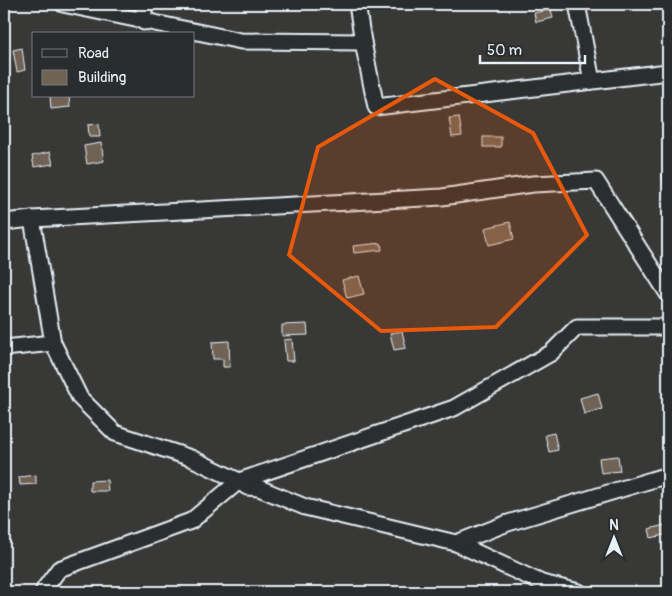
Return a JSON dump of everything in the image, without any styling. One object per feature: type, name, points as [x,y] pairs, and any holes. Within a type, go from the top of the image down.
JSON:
[{"type":"street","points":[[63,4],[241,41],[363,42]]},
{"type":"street","points":[[144,4],[144,22]]},
{"type":"street","points":[[357,4],[376,107],[668,72]]},
{"type":"street","points":[[577,4],[592,81]]},
{"type":"street","points":[[4,222],[32,218],[442,197],[533,184],[596,181],[668,294]]},
{"type":"street","points":[[32,218],[53,343],[80,398],[114,433],[190,458],[239,481],[247,487],[259,488],[305,507],[456,543],[542,583],[579,592]]},
{"type":"street","points":[[43,592],[59,569],[190,521],[239,481],[454,408],[551,353],[577,328],[668,328]]},
{"type":"street","points":[[4,348],[53,343]]},
{"type":"street","points":[[456,543],[508,523],[668,475]]},
{"type":"highlighted area","points":[[435,79],[533,133],[587,235],[496,327],[381,331],[289,255],[318,147]]},
{"type":"building","points":[[551,9],[553,18],[536,22],[534,13]]},
{"type":"building","points":[[22,48],[25,70],[17,72],[13,50]]},
{"type":"building","points":[[50,98],[69,98],[70,107],[51,109]]},
{"type":"building","points":[[459,117],[462,136],[452,137],[449,118]]},
{"type":"building","points":[[99,124],[100,137],[89,137],[88,125]]},
{"type":"building","points":[[483,137],[501,137],[501,147],[483,147]]},
{"type":"building","points":[[101,143],[104,161],[87,164],[84,146]]},
{"type":"building","points":[[50,152],[53,164],[34,167],[32,156]]},
{"type":"building","points":[[662,174],[668,174],[668,191],[664,191]]},
{"type":"building","points":[[510,222],[514,239],[489,245],[485,228]]},
{"type":"building","points":[[381,243],[382,250],[354,253],[353,246]]},
{"type":"building","points":[[359,276],[364,294],[347,298],[342,280]]},
{"type":"building","points":[[307,324],[308,335],[282,336],[282,325]]},
{"type":"building","points":[[402,331],[406,348],[394,350],[390,333]]},
{"type":"building","points":[[292,339],[294,361],[286,361],[284,340]]},
{"type":"building","points":[[229,341],[230,367],[223,367],[223,359],[213,359],[212,342]]},
{"type":"building","points":[[598,393],[602,409],[584,414],[580,398]]},
{"type":"building","points":[[554,433],[558,450],[549,452],[545,435]]},
{"type":"building","points":[[618,456],[620,471],[601,473],[599,458]]},
{"type":"building","points":[[36,475],[36,484],[20,485],[19,477]]},
{"type":"building","points":[[107,480],[108,491],[90,491],[90,481]]},
{"type":"building","points":[[668,524],[668,534],[651,538],[649,529]]}]
